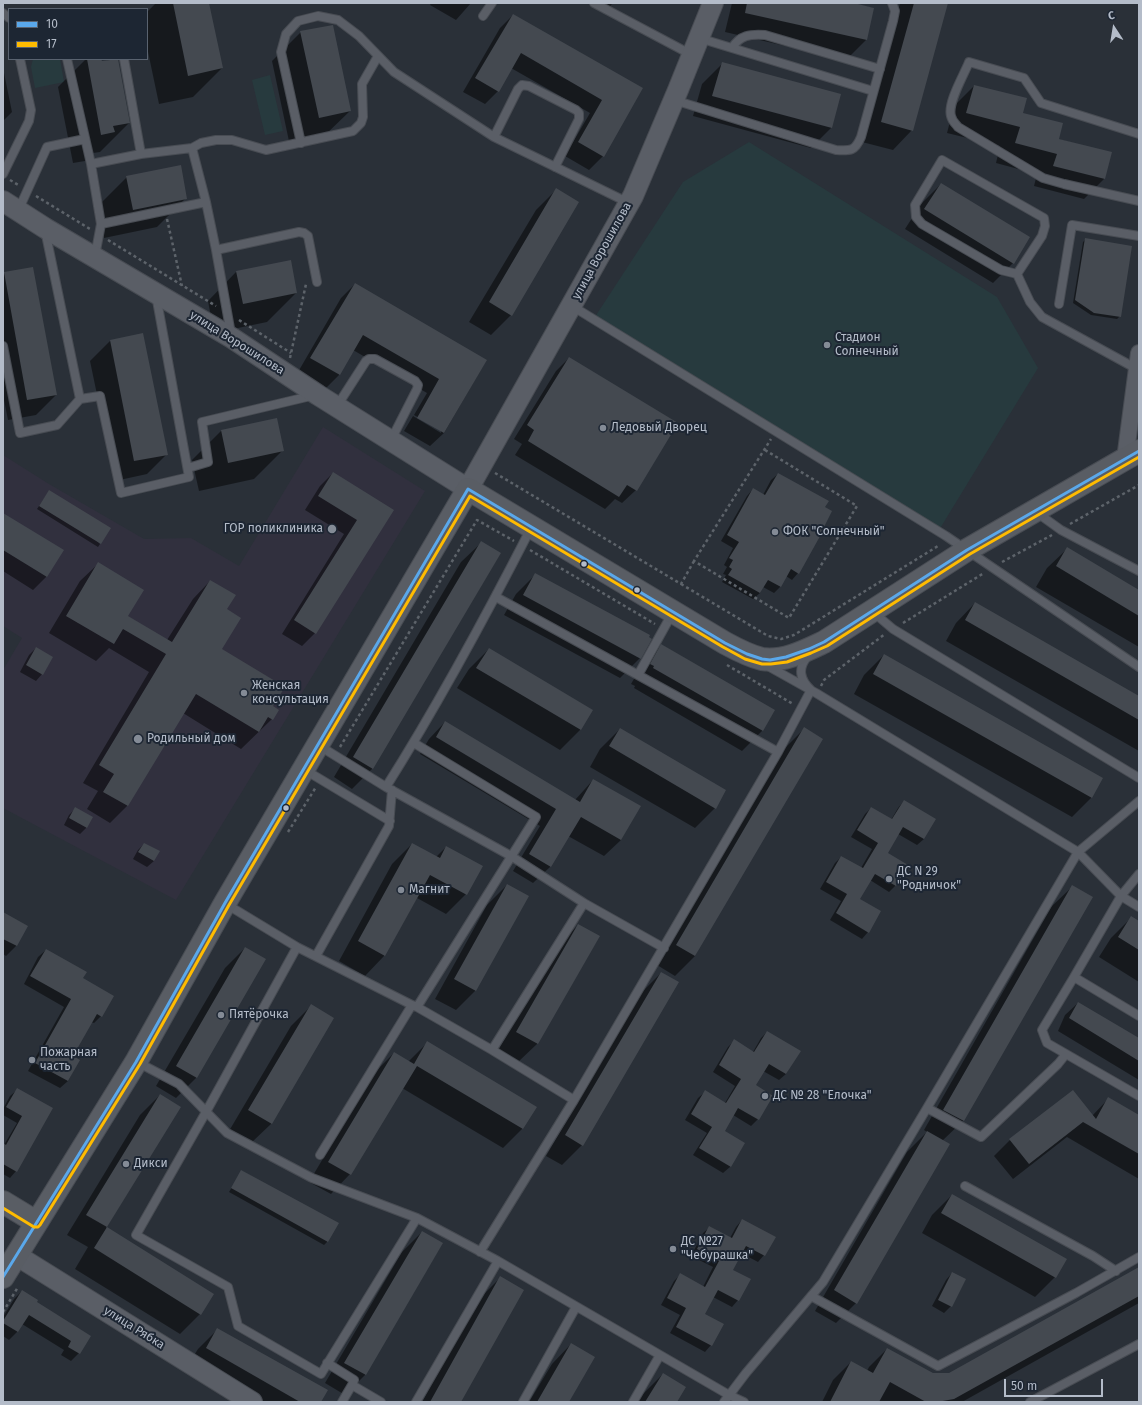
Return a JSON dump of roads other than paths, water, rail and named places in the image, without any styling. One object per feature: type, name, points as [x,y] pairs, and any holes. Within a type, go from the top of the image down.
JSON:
[{"type":"main road","name":"улица Ворошилова","points":[[3,1277],[24,1260],[36,1222],[136,1062],[225,903],[312,775],[327,750],[468,489],[527,536],[668,620],[725,643],[746,654],[761,658],[777,659],[804,651],[824,642],[872,612],[959,544],[1035,511],[1132,456]]},
{"type":"main road","points":[[3,1202],[36,1222]]},
{"type":"street","name":"улица Ворошилова","points":[[11,206],[44,228],[232,338],[318,395],[468,489],[629,203],[674,100],[713,3]]},
{"type":"street","name":"улица Ворошилова","points":[[1132,456],[1138,361]]},
{"type":"street","name":"улица Рябка","points":[[24,1260],[252,1402]]},
{"type":"lane","points":[[484,16],[492,3]]},
{"type":"lane","points":[[594,3],[696,47],[732,48],[873,91]]},
{"type":"lane","points":[[674,100],[836,150],[850,151],[857,146],[861,137],[895,11],[892,3]]},
{"type":"lane","points":[[301,143],[281,52],[286,34],[298,21],[318,16],[338,20],[359,36],[394,72],[494,137],[629,203]]},
{"type":"lane","points":[[732,48],[743,36],[765,36],[880,68]]},
{"type":"lane","points":[[91,164],[141,154],[192,148],[201,143],[216,140],[232,140],[266,150],[353,131],[362,123],[362,84],[378,56]]},
{"type":"lane","points":[[6,177],[5,162],[29,121],[30,116],[20,60]]},
{"type":"lane","points":[[67,60],[91,164],[102,224],[95,257]]},
{"type":"lane","points":[[124,60],[141,154]]},
{"type":"lane","points":[[1139,134],[1041,103],[1024,78],[969,62],[950,108],[952,121],[958,127],[1043,178],[1096,192],[1139,201]]},
{"type":"lane","points":[[494,137],[518,89],[522,86],[529,86],[569,106],[578,113],[579,119],[555,167]]},
{"type":"lane","points":[[11,206],[27,191],[47,147],[85,139]]},
{"type":"lane","points":[[192,148],[206,202],[232,338]]},
{"type":"lane","points":[[942,160],[1044,218],[1045,226],[1042,236],[1017,274],[1001,270],[922,224],[916,217],[915,205],[942,160]]},
{"type":"lane","points":[[102,224],[206,202]]},
{"type":"lane","points":[[1059,304],[1072,225],[1139,236]]},
{"type":"lane","points":[[44,228],[80,399]]},
{"type":"lane","points":[[216,250],[299,232],[304,233],[308,236],[317,282]]},
{"type":"lane","points":[[1017,274],[1030,302],[1042,317],[1138,361]]},
{"type":"lane","points":[[3,346],[20,433],[57,425],[80,399],[100,396],[121,493],[190,478],[155,293]]},
{"type":"lane","points":[[572,306],[959,544],[1139,667]]},
{"type":"lane","points":[[337,406],[366,361],[369,359],[375,358],[415,381],[418,385],[417,389],[391,440]]},
{"type":"lane","points":[[188,468],[208,462],[202,422],[318,395]]},
{"type":"lane","points":[[1035,511],[1061,530],[1139,571]]},
{"type":"lane","points":[[316,956],[389,826],[389,789],[496,596],[527,536]]},
{"type":"lane","points":[[496,596],[778,752]]},
{"type":"lane","points":[[872,612],[893,628],[1139,778]]},
{"type":"lane","points":[[638,675],[668,620]]},
{"type":"lane","points":[[814,692],[804,684],[801,676],[802,666],[806,658],[824,642]]},
{"type":"lane","points":[[746,654],[814,692],[1078,852],[1121,896],[1139,907]]},
{"type":"lane","points":[[480,1252],[574,1100],[664,948],[778,752],[801,708],[814,692]]},
{"type":"lane","points":[[320,1155],[536,818],[414,743]]},
{"type":"lane","points":[[327,750],[389,789],[511,856],[584,903],[664,948]]},
{"type":"lane","points":[[312,775],[390,821]]},
{"type":"lane","points":[[724,1402],[746,1373],[823,1282],[1078,852],[1139,801]]},
{"type":"lane","points":[[1139,874],[1121,896],[1042,1030],[1047,1043],[1139,1096]]},
{"type":"lane","points":[[225,903],[297,947],[415,1006],[492,1050],[574,1100]]},
{"type":"lane","points":[[492,1050],[584,903]]},
{"type":"lane","points":[[297,947],[136,1235],[228,1287],[238,1326],[321,1374],[417,1218]]},
{"type":"lane","points":[[1074,977],[1139,1016]]},
{"type":"lane","points":[[927,1108],[981,1137],[1058,1064],[1066,1054]]},
{"type":"lane","points":[[136,1062],[179,1084],[228,1133],[312,1178],[417,1218],[498,1262],[729,1395],[744,1402]]},
{"type":"lane","points":[[965,1186],[1092,1256],[1116,1271]]},
{"type":"lane","points":[[811,1296],[938,1366],[1116,1271],[1139,1257]]},
{"type":"lane","points":[[416,1402],[498,1262]]},
{"type":"lane","points":[[523,1402],[576,1307]]},
{"type":"lane","points":[[1030,1402],[1139,1344]]},
{"type":"lane","points":[[633,1402],[660,1355]]},
{"type":"lane","points":[[328,1363],[354,1380],[342,1402]]},
{"type":"lane","points":[[352,1385],[381,1402]]},
{"type":"place","name":"Стадион Солнечный","points":[[827,345]]},
{"type":"place","name":"Ледовый Дворец","points":[[603,428]]},
{"type":"place","name":"ГОР поликлиника","points":[[332,529]]},
{"type":"place","name":"ФОК \"Солнечный\"","points":[[775,532]]},
{"type":"place","name":"Женская консультация","points":[[244,693]]},
{"type":"place","name":"Родильный дом","points":[[138,739]]},
{"type":"place","name":"ДС N 29 \"Родничок\"","points":[[889,879]]},
{"type":"place","name":"Магнит","points":[[401,890]]},
{"type":"place","name":"Пятёрочка","points":[[221,1015]]},
{"type":"place","name":"Пожарная часть","points":[[32,1060]]},
{"type":"place","name":"ДС № 28 \"Елочка\"","points":[[765,1096]]},
{"type":"place","name":"Дикси","points":[[126,1164]]},
{"type":"place","name":"ДС №27 \"Чебурашка\"","points":[[673,1249]]}]
